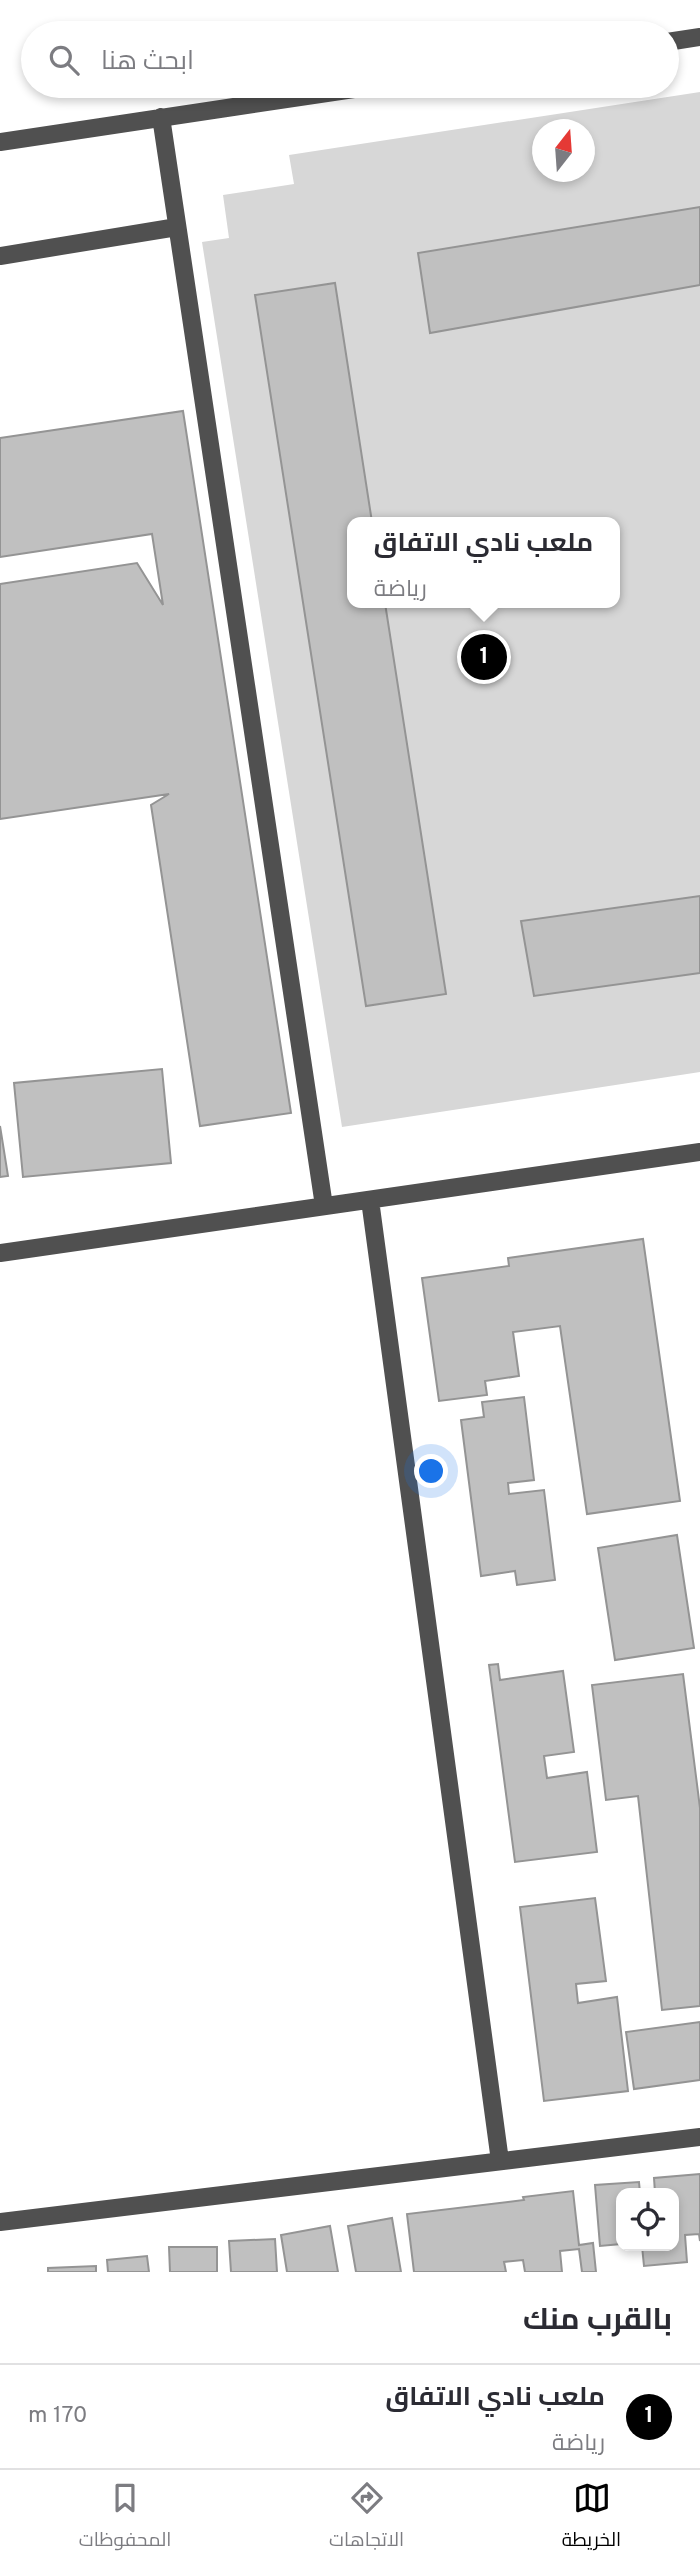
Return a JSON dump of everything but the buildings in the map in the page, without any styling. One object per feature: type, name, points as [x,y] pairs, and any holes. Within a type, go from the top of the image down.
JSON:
[{"type":"street","points":[[679,40],[700,37]]},
{"type":"street","points":[[0,142],[292,98]]},
{"type":"street","points":[[161,117],[324,1206]]},
{"type":"street","points":[[0,256],[177,227]]},
{"type":"street","points":[[0,1253],[700,1152]]},
{"type":"street","points":[[370,1200],[500,2161]]},
{"type":"street","points":[[0,2222],[700,2137]]},
{"type":"shaded area","points":[[700,92],[700,1072],[342,1127],[202,242],[229,238],[223,195],[294,184],[289,155],[661,98],[679,98],[679,95]]},
{"type":"place","name":"ملعب نادي الاتفاق","points":[[484,657]]}]
